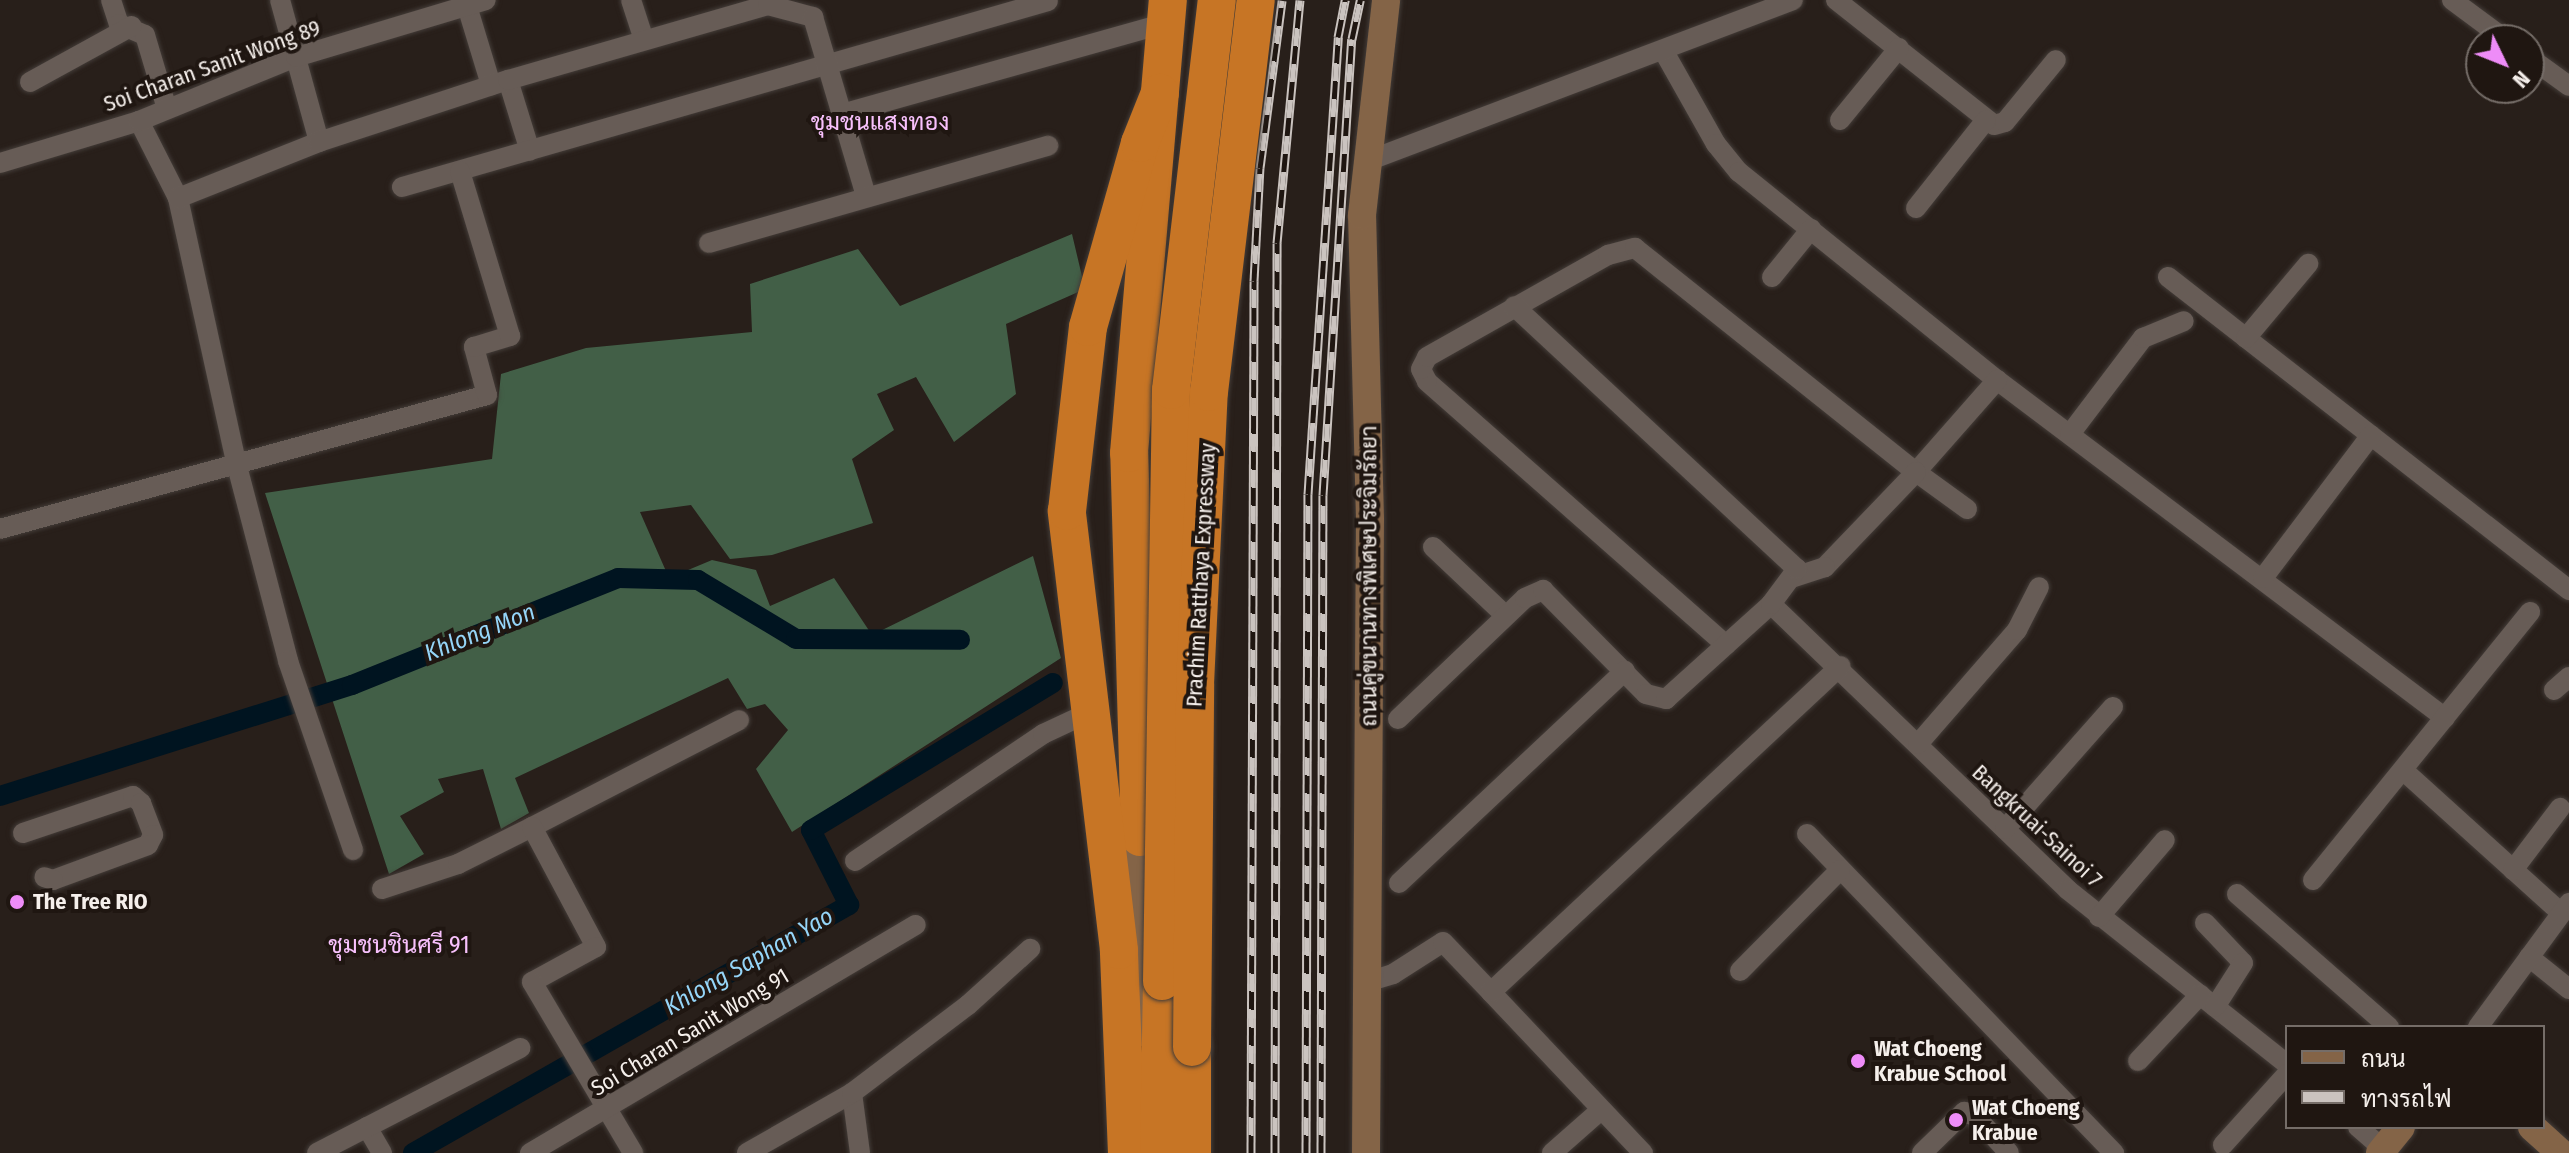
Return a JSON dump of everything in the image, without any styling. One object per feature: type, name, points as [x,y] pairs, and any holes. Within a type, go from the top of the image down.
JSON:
[{"type":"highway","name":"Prachim Ratthaya Expressway","points":[[1159,1153],[1171,390],[1217,0]]},
{"type":"highway","name":"Prachim Ratthaya Expressway","points":[[1192,1153],[1195,684],[1209,392],[1256,0]]},
{"type":"highway","points":[[1154,826],[1129,453],[1160,93],[1162,13]]},
{"type":"highway","points":[[1127,1153],[1119,950],[1067,511],[1088,327],[1140,143],[1160,93]]},
{"type":"main road","points":[[1139,1153],[1154,826],[1189,790],[1212,681],[1220,398],[1211,367],[1178,312],[1176,282],[1199,0]]},
{"type":"main road","name":"ถนนคู่ขนานทางพิเศษประจิมรัถยา","points":[[1366,1153],[1370,519],[1362,215],[1386,0]]},
{"type":"main road","points":[[1154,826],[1194,815],[1209,832],[1207,1153]]},
{"type":"main road","points":[[2381,1151],[2399,1129]]},
{"type":"main road","points":[[2534,1129],[2561,1153]]},
{"type":"street","points":[[111,0],[119,24],[132,26],[145,35],[167,109]]},
{"type":"street","points":[[280,0],[319,142]]},
{"type":"street","points":[[631,0],[644,40]]},
{"type":"street","points":[[1370,160],[1793,0]]},
{"type":"street","points":[[1836,0],[1986,120],[2005,122],[2056,60]]},
{"type":"street","points":[[2452,0],[2484,24]]},
{"type":"street","points":[[402,187],[1048,1]]},
{"type":"street","points":[[477,2],[500,83],[530,151]]},
{"type":"street","name":"Soi Charan Sanit Wong 89","points":[[0,163],[139,121],[296,57],[477,2]]},
{"type":"street","points":[[178,198],[319,142],[500,83],[768,5],[813,17],[866,196]]},
{"type":"street","points":[[842,114],[1162,13]]},
{"type":"street","points":[[30,82],[132,26]]},
{"type":"street","points":[[1840,120],[1899,48]]},
{"type":"street","points":[[1663,50],[1727,159],[1997,380],[2445,718]]},
{"type":"street","points":[[2545,69],[2569,86]]},
{"type":"street","points":[[1916,208],[1986,120]]},
{"type":"street","points":[[139,121],[178,198],[237,466],[288,661],[305,719],[353,850]]},
{"type":"street","points":[[709,243],[1048,146]]},
{"type":"street","points":[[0,529],[487,395],[474,347],[510,336],[460,171]]},
{"type":"street","points":[[1772,277],[1811,229]]},
{"type":"street","points":[[1726,645],[1427,381],[1421,369],[1427,357],[1616,251],[1635,248],[1916,472],[1967,509]]},
{"type":"street","points":[[2246,338],[2308,264]]},
{"type":"street","points":[[2168,277],[2569,590]]},
{"type":"street","points":[[1514,306],[1793,561],[1794,577]]},
{"type":"street","points":[[2070,434],[2143,338],[2184,321]]},
{"type":"street","points":[[1398,719],[1534,591],[1550,592],[1646,694],[1666,699],[1771,604],[1794,577],[1825,567],[1916,472],[1997,380]]},
{"type":"street","points":[[2263,578],[2371,435]]},
{"type":"street","points":[[1433,547],[1506,616]]},
{"type":"street","points":[[1918,744],[2011,639],[2039,587]]},
{"type":"street","name":"Bangkruai-Sainoi 7","points":[[1771,604],[1841,666],[2005,829],[2099,917],[2285,1062]]},
{"type":"street","points":[[2313,880],[2530,612]]},
{"type":"street","points":[[1491,992],[1841,666]]},
{"type":"street","points":[[1399,883],[1625,671]]},
{"type":"street","points":[[2005,829],[2113,707]]},
{"type":"street","points":[[855,861],[1043,734],[1090,712]]},
{"type":"street","points":[[382,889],[458,864],[739,720]]},
{"type":"street","points":[[2404,771],[2513,870],[2565,908],[2479,1025]]},
{"type":"street","points":[[23,833],[133,796],[141,803],[153,835],[148,845],[53,880],[44,877]]},
{"type":"street","points":[[2513,870],[2560,808]]},
{"type":"street","points":[[532,827],[596,947],[532,982],[633,1153]]},
{"type":"street","points":[[1807,834],[2114,1153]]},
{"type":"street","points":[[2099,917],[2165,840]]},
{"type":"street","points":[[1740,971],[1840,870]]},
{"type":"street","points":[[2237,894],[2387,1025]]},
{"type":"street","points":[[2138,1061],[2208,1001],[2243,963],[2205,923]]},
{"type":"street","name":"Soi Charan Sanit Wong 91","points":[[530,1153],[604,1104],[916,925]]},
{"type":"street","points":[[1367,982],[1393,974],[1443,942],[1643,1153]]},
{"type":"street","points":[[747,1153],[852,1093],[968,1005],[1030,949]]},
{"type":"street","points":[[2529,957],[2569,989]]},
{"type":"street","points":[[317,1153],[520,1048]]},
{"type":"street","points":[[2223,1145],[2285,1076]]},
{"type":"street","points":[[852,1093],[860,1153]]},
{"type":"street","points":[[1552,1153],[1601,1110]]},
{"type":"street","points":[[1922,1153],[1964,1112],[1975,1116],[2009,1153]]},
{"type":"street","points":[[368,1128],[382,1153]]},
{"type":"street","points":[[2360,1129],[2381,1151]]},
{"type":"green space","points":[[1072,234],[1085,289],[1006,324],[1016,394],[954,442],[916,377],[877,394],[894,430],[852,459],[873,523],[772,555],[730,559],[691,505],[640,512],[669,578],[712,560],[756,570],[770,606],[834,578],[872,635],[1033,556],[1061,658],[792,832],[756,769],[788,730],[765,704],[747,709],[728,678],[515,778],[529,813],[501,829],[483,769],[438,779],[444,792],[400,816],[424,854],[389,874],[265,493],[492,459],[501,374],[586,348],[752,332],[750,284],[858,249],[900,306]]},
{"type":"waterway","name":"Khlong Mon","points":[[0,796],[352,685],[618,578],[698,580],[796,639],[960,640]]},
{"type":"waterway","name":"Khlong Saphan Yao","points":[[413,1153],[849,905],[811,830],[1053,683]]},
{"type":"railway","points":[[1251,1153],[1254,281],[1260,168],[1282,0]]},
{"type":"railway","points":[[1275,1153],[1277,243],[1300,0]]},
{"type":"railway","points":[[1306,1153],[1308,494],[1338,37],[1345,0]]},
{"type":"railway","points":[[1321,1153],[1323,495],[1352,39],[1360,0]]},
{"type":"place","name":"The Tree RIO","points":[[17,902]]},
{"type":"place","name":"Wat Choeng Krabue School","points":[[1858,1061]]},
{"type":"place","name":"Wat Choeng Krabue","points":[[1956,1120]]},
{"type":"district","name":"ชุมชนแสงทอง","points":[[880,123]]},
{"type":"district","name":"ชุมชนชินศรี 91","points":[[399,946]]}]
